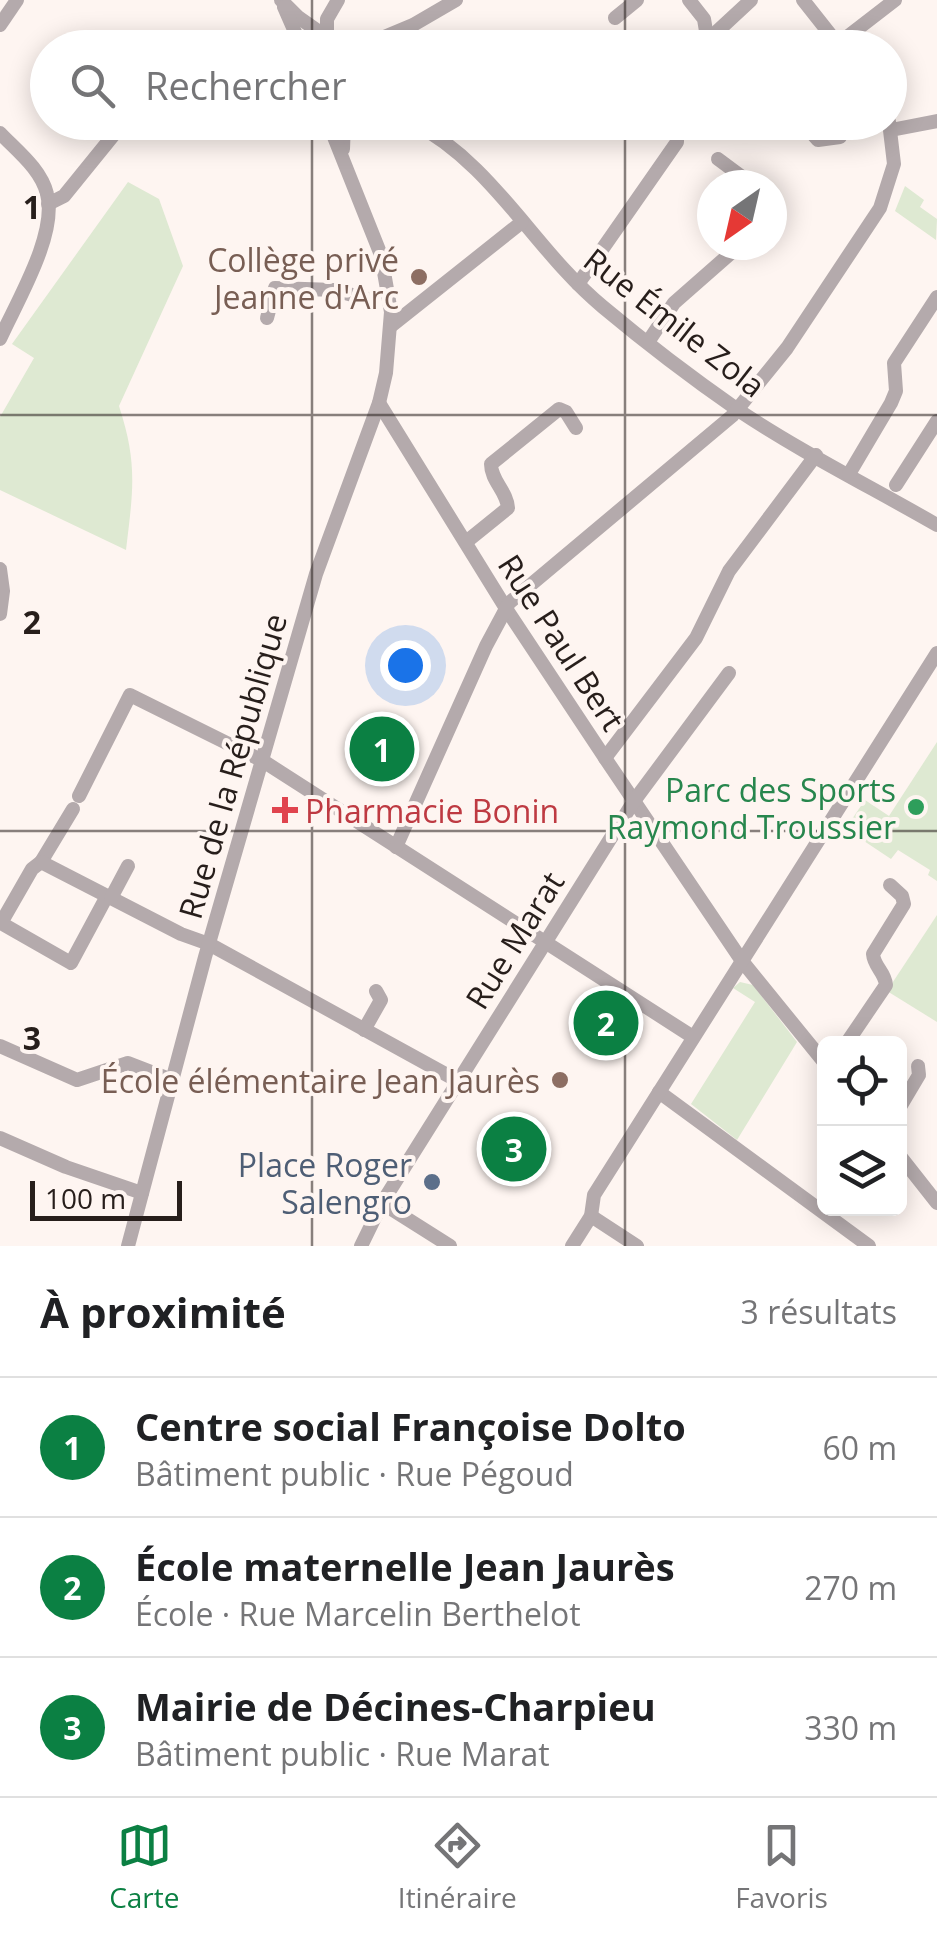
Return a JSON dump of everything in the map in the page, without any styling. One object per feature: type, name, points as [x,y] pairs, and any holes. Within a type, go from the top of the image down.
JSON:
[{"type":"street","points":[[0,24],[16,0]]},
{"type":"street","points":[[327,30],[327,19],[338,0]]},
{"type":"street","points":[[401,30],[456,0]]},
{"type":"street","points":[[615,18],[637,0]]},
{"type":"street","points":[[689,0],[704,19],[706,30]]},
{"type":"street","points":[[721,30],[726,20],[751,0]]},
{"type":"street","points":[[802,0],[827,30]]},
{"type":"street","points":[[859,30],[895,0]]},
{"type":"street","points":[[281,1],[317,30]]},
{"type":"street","points":[[281,1],[294,30]]},
{"type":"street","points":[[704,19],[726,20]]},
{"type":"street","points":[[407,30],[413,25]]},
{"type":"street","points":[[907,124],[937,121]]},
{"type":"street","points":[[0,133],[36,169],[48,194],[41,246],[0,340]]},
{"type":"street","points":[[48,204],[64,196],[109,140]]},
{"type":"street","name":"Rue de la République","points":[[128,1246],[209,944],[316,574],[379,403],[391,326],[383,302],[373,229],[337,140]]},
{"type":"street","name":"Rue de la République","points":[[343,140],[343,151]]},
{"type":"street","points":[[343,151],[347,140]]},
{"type":"street","name":"Rue Émile Zola","points":[[439,140],[488,179],[578,284],[648,342],[738,410],[937,524]]},
{"type":"street","points":[[578,284],[677,140]]},
{"type":"street","points":[[396,847],[509,603],[738,410],[787,348],[880,208],[894,164],[891,140]]},
{"type":"street","points":[[718,158],[734,170]]},
{"type":"street","points":[[391,326],[522,222]]},
{"type":"street","points":[[648,342],[674,303],[723,260]]},
{"type":"street","points":[[266,318],[275,288],[334,290],[356,296]]},
{"type":"street","points":[[848,474],[896,391],[894,363],[937,297]]},
{"type":"street","name":"Rue Paul Bert","points":[[379,403],[604,758],[742,962],[817,1053]]},
{"type":"street","name":"Rue Paul Bert","points":[[466,542],[508,508],[503,491],[491,474],[491,464],[559,409],[566,412],[576,428]]},
{"type":"street","points":[[896,485],[937,421]]},
{"type":"street","points":[[604,758],[696,638],[729,571],[816,455]]},
{"type":"street","points":[[0,570],[0,614]]},
{"type":"street","points":[[572,1246],[590,1216],[594,1195],[937,652]]},
{"type":"street","name":"Rue Marat","points":[[361,1246],[382,1204],[634,800],[729,673]]},
{"type":"street","points":[[128,866],[71,963],[1,923],[76,802],[130,694],[263,761],[693,1037]]},
{"type":"street","points":[[41,862],[181,934],[209,944],[458,1081]]},
{"type":"street","points":[[851,1036],[886,984],[886,976],[876,966],[873,954],[904,904],[890,884]]},
{"type":"street","points":[[364,1030],[381,1000],[376,991]]},
{"type":"street","points":[[0,1046],[77,1080],[128,1063],[172,1080]]},
{"type":"street","points":[[907,1095],[919,1075],[918,1066]]},
{"type":"street","points":[[659,1092],[870,1246]]},
{"type":"street","points":[[0,1138],[66,1168],[142,1193]]},
{"type":"street","points":[[907,1165],[937,1203]]},
{"type":"street","points":[[382,1204],[450,1246]]},
{"type":"street","points":[[590,1216],[637,1246]]},
{"type":"green space","points":[[128,182],[159,199],[183,266],[119,406],[132,478],[126,550],[0,490],[0,417],[34,358],[12,344]]},
{"type":"green space","points":[[905,186],[924,200],[920,207],[937,219],[936,240],[895,211]]},
{"type":"green space","name":"Parc des Sports Raymond Troussier","points":[[937,742],[937,881],[928,875],[930,870],[898,850],[891,859],[843,827],[865,800],[889,816]]},
{"type":"green space","points":[[937,915],[937,1022],[887,991]]},
{"type":"green space","points":[[740,982],[753,985],[797,1042],[737,1140],[691,1104],[755,1002],[733,988]]},
{"type":"tunnel","points":[[356,296],[376,301]]},
{"type":"place","name":"Collège privé Jeanne d'Arc","points":[[419,277]]},
{"type":"place","name":"Centre social Françoise Dolto","points":[[382,749]]},
{"type":"place","name":"Parc des Sports Raymond Troussier","points":[[916,807]]},
{"type":"place","name":"Pharmacie Bonin","points":[[285,810]]},
{"type":"place","name":"École maternelle Jean Jaurès","points":[[606,1023]]},
{"type":"place","name":"École élémentaire Jean Jaurès","points":[[560,1080]]},
{"type":"place","name":"Mairie de Décines-Charpieu","points":[[514,1149]]},
{"type":"place","name":"Place Roger Salengro","points":[[432,1182]]}]
